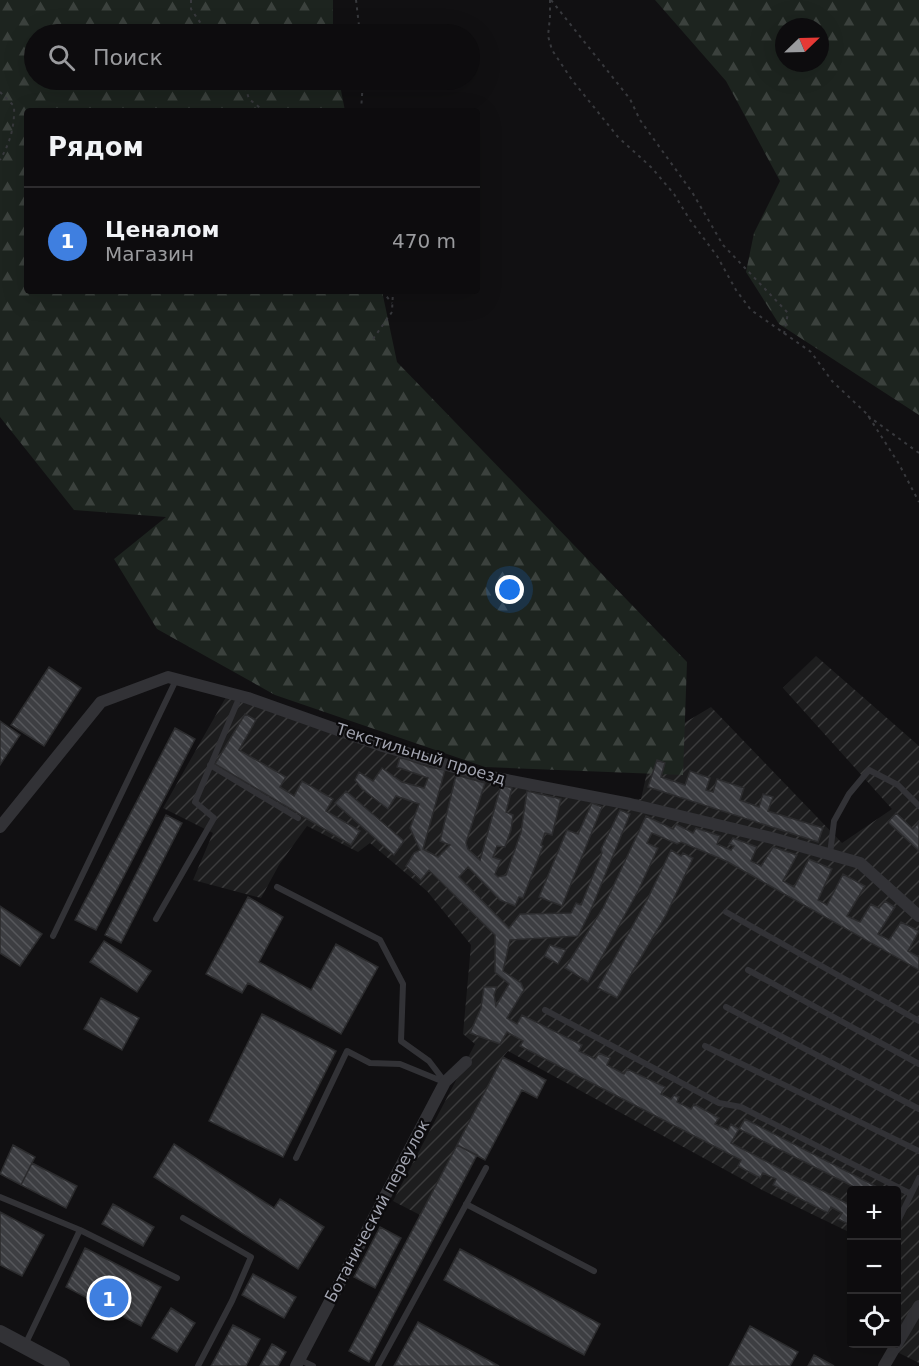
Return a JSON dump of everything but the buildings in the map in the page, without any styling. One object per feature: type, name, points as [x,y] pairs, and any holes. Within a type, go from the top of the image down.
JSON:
[{"type":"street","name":"Текстильный проезд","points":[[0,827],[101,702],[168,677],[240,696],[383,746],[481,775],[630,804],[772,838],[860,863],[919,916]]},
{"type":"street","name":"Ботанический переулок","points":[[297,1363],[445,1082],[466,1062]]},
{"type":"street","points":[[901,1336],[919,1306]]},
{"type":"street","points":[[1,1336],[62,1366]]},
{"type":"street","points":[[884,1366],[894,1348]]},
{"type":"lane","points":[[53,936],[177,679]]},
{"type":"lane","points":[[156,919],[214,818],[195,802],[240,696]]},
{"type":"lane","points":[[210,765],[298,818]]},
{"type":"lane","points":[[830,854],[834,821],[849,794],[869,770],[898,785],[919,806]]},
{"type":"lane","points":[[277,887],[380,940],[403,984],[401,1041],[429,1061],[445,1082]]},
{"type":"lane","points":[[726,912],[919,1021]]},
{"type":"lane","points":[[748,970],[919,1064]]},
{"type":"lane","points":[[726,1007],[919,1110]]},
{"type":"lane","points":[[545,1010],[719,1103],[741,1107],[912,1194]]},
{"type":"lane","points":[[705,1046],[919,1151]]},
{"type":"lane","points":[[296,1158],[347,1051],[370,1063],[400,1064],[445,1082]]},
{"type":"lane","points":[[378,1366],[486,1168]]},
{"type":"lane","points":[[901,1217],[919,1178]]},
{"type":"lane","points":[[0,1197],[80,1230],[177,1278]]},
{"type":"lane","points":[[466,1204],[594,1270]]},
{"type":"lane","points":[[183,1218],[251,1257],[232,1302],[198,1366]]},
{"type":"lane","points":[[25,1346],[80,1230]]},
{"type":"lane","points":[[297,1363],[313,1366]]},
{"type":"path","points":[[192,0],[191,9],[201,24]]},
{"type":"path","points":[[356,0],[359,24]]},
{"type":"path","points":[[550,0],[630,99],[640,120],[692,192],[723,245],[788,313],[784,334]]},
{"type":"path","points":[[550,0],[548,36],[552,50],[572,80],[618,136],[652,168],[674,194],[751,310],[811,352],[832,381],[867,414],[919,453]]},
{"type":"path","points":[[246,90],[249,99],[260,108]]},
{"type":"path","points":[[361,108],[362,90]]},
{"type":"path","points":[[0,92],[15,105],[15,120],[8,144],[0,160]]},
{"type":"path","points":[[384,294],[392,303]]},
{"type":"path","points":[[373,339],[392,312],[393,294]]},
{"type":"path","points":[[867,414],[899,464],[919,502]]},
{"type":"shaded area","points":[[816,656],[919,746],[919,1363],[889,1348],[901,1348],[901,1186],[847,1186],[847,1231],[762,1190],[508,1051],[420,1215],[393,1201],[475,1044],[463,1034],[471,945],[427,891],[370,843],[358,852],[307,826],[279,865],[261,898],[193,880],[213,833],[163,808],[226,697],[349,730],[578,797],[641,799],[654,741],[711,707],[842,843],[892,809],[783,688]]},
{"type":"green space","points":[[0,0],[333,0],[333,24],[24,24],[24,90],[341,90],[344,108],[24,108],[24,294],[383,294],[397,362],[687,662],[683,775],[485,767],[275,695],[157,629],[114,559],[166,517],[74,510],[0,417]]},
{"type":"green space","points":[[655,0],[919,0],[919,415],[779,324],[746,272],[754,233],[780,181],[726,81]]},
{"type":"place","name":"Ценалом","points":[[109,1298]]}]
